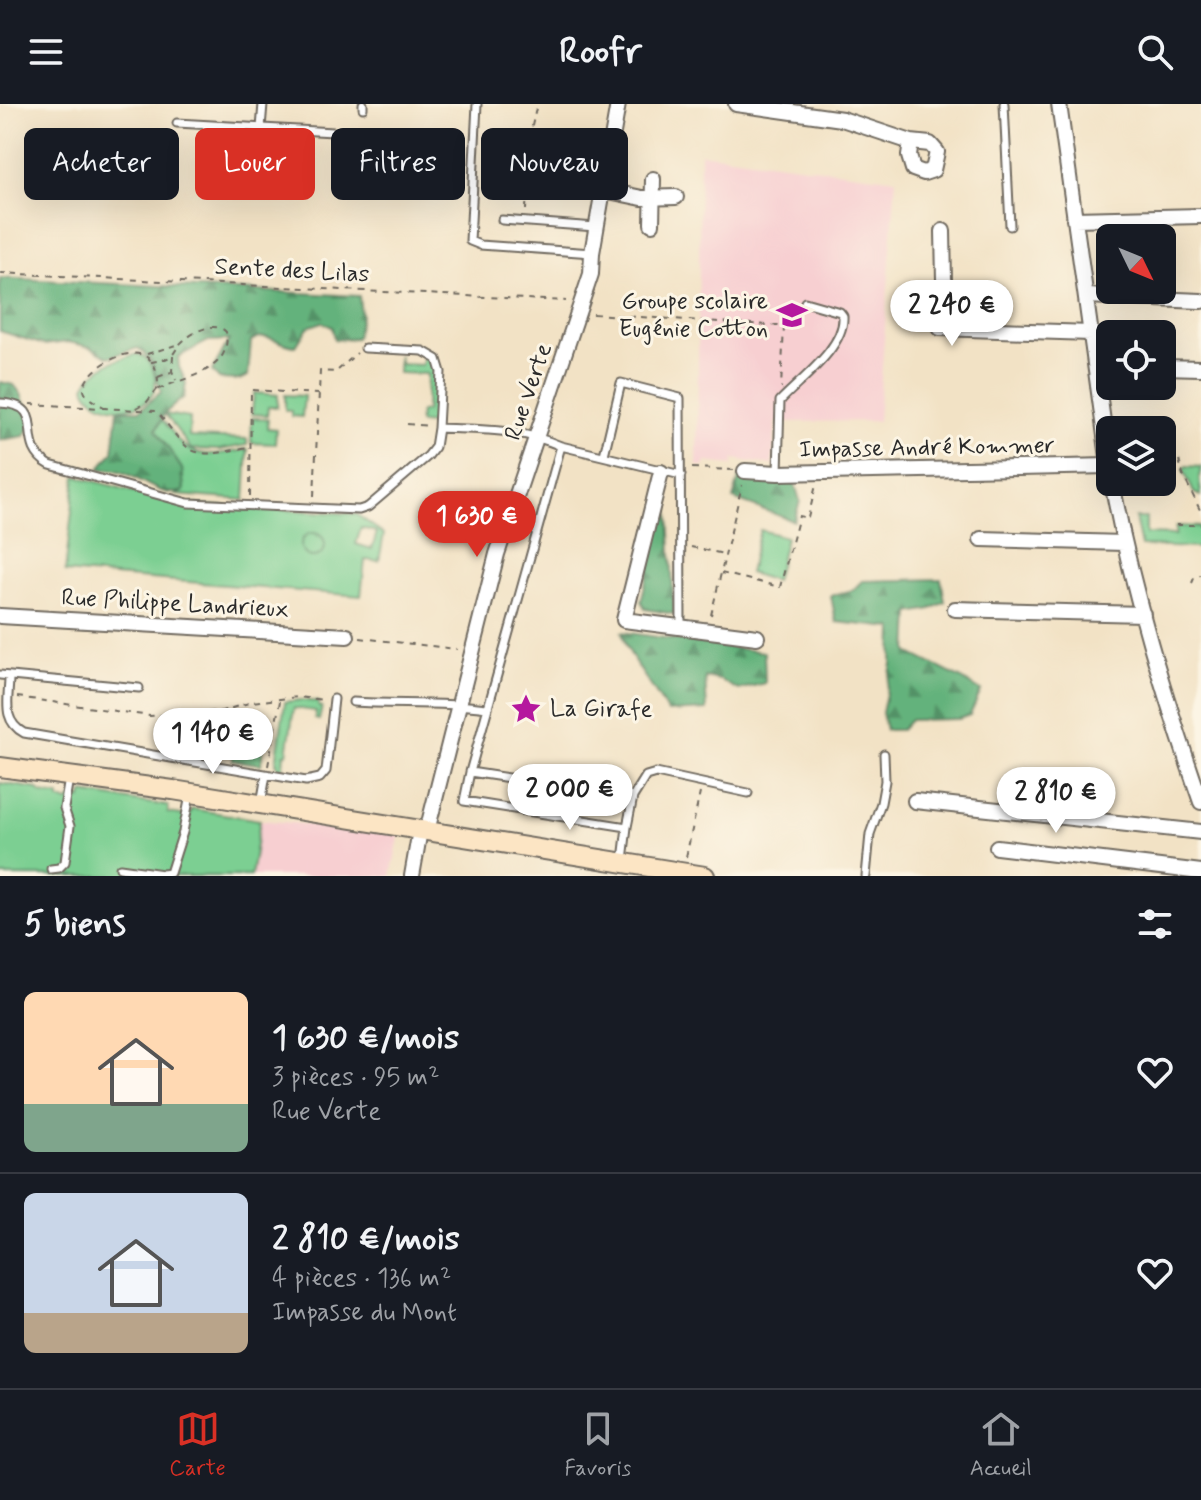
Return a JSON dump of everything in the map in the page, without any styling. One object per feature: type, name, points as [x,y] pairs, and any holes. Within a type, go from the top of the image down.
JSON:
[{"type":"street","name":"Rue Verte","points":[[614,128],[618,104]]},
{"type":"street","points":[[736,104],[842,119],[911,142]]},
{"type":"street","points":[[1059,104],[1091,333],[1096,346]]},
{"type":"street","points":[[652,224],[653,179]]},
{"type":"street","points":[[628,194],[654,198],[676,197]]},
{"type":"street","name":"Rue Verte","points":[[412,876],[460,704],[497,554],[591,274],[602,200]]},
{"type":"street","points":[[1074,219],[1201,216]]},
{"type":"street","points":[[943,231],[944,280],[940,328],[1091,333]]},
{"type":"street","points":[[1086,296],[1201,301]]},
{"type":"street","points":[[1176,367],[1201,368]]},
{"type":"street","name":"Impasse André Kommer","points":[[745,471],[1096,469]]},
{"type":"street","points":[[661,472],[624,620],[757,637]]},
{"type":"street","points":[[1115,496],[1157,667],[1201,802]]},
{"type":"street","points":[[981,539],[1124,543]]},
{"type":"street","points":[[955,609],[1143,614]]},
{"type":"street","name":"Rue Philippe Landrieux","points":[[0,616],[347,636]]},
{"type":"street","points":[[0,767],[190,793],[705,876]]},
{"type":"street","points":[[915,801],[1201,832]]},
{"type":"street","points":[[997,847],[1201,872]]},
{"type":"lane","points":[[177,123],[261,128],[263,104]]},
{"type":"lane","points":[[477,104],[470,241],[480,245],[592,253]]},
{"type":"lane","points":[[1004,104],[1010,226]]},
{"type":"lane","points":[[502,220],[596,227]]},
{"type":"lane","points":[[778,473],[780,401],[835,344],[842,331],[840,312],[805,302]]},
{"type":"lane","points":[[0,403],[13,403],[24,409],[31,420],[34,451],[50,465],[188,503],[359,510],[368,507],[435,447],[441,372],[437,359],[423,351],[365,348]]},
{"type":"lane","points":[[604,455],[621,383],[680,398],[681,628]]},
{"type":"lane","points":[[438,428],[518,431],[561,446],[661,472],[682,471]]},
{"type":"lane","points":[[561,446],[464,801],[627,827]]},
{"type":"lane","points":[[139,688],[4,676],[8,717],[24,733],[306,781],[324,775],[334,699]]},
{"type":"lane","points":[[353,702],[460,704],[487,708]]},
{"type":"lane","points":[[866,876],[870,834],[885,781],[884,754]]},
{"type":"lane","points":[[470,772],[633,797]]},
{"type":"lane","points":[[623,862],[633,797],[638,786],[651,773],[748,793]]},
{"type":"lane","points":[[261,806],[266,775]]},
{"type":"lane","points":[[51,869],[59,868],[65,862],[70,826],[64,808],[69,776]]},
{"type":"lane","points":[[120,868],[170,873],[183,832],[190,793]]},
{"type":"path","points":[[524,221],[529,139],[537,104]]},
{"type":"path","name":"Sente des Lilas","points":[[0,273],[581,308],[784,326],[780,401]]},
{"type":"path","points":[[107,408],[86,395],[83,387],[85,381],[102,366],[121,356],[145,355],[180,344],[201,330],[222,327],[227,336],[226,346],[211,368],[192,379],[177,381],[157,390],[146,403],[133,410]]},
{"type":"path","points":[[177,381],[172,372],[173,355],[180,344]]},
{"type":"path","points":[[313,508],[320,371],[336,372],[365,348]]},
{"type":"path","points":[[145,355],[157,368],[157,390]]},
{"type":"path","points":[[151,362],[173,355]]},
{"type":"path","points":[[158,377],[172,372]]},
{"type":"path","points":[[250,505],[251,390],[319,394]]},
{"type":"path","points":[[24,409],[32,403],[156,411],[185,446],[193,451],[219,452],[250,447]]},
{"type":"path","points":[[407,424],[438,428]]},
{"type":"path","points":[[1179,460],[1201,512]]},
{"type":"path","points":[[682,471],[745,471],[708,632]]},
{"type":"path","points":[[721,573],[780,587],[799,516],[808,518],[817,483]]},
{"type":"path","points":[[1176,525],[1201,525]]},
{"type":"path","points":[[697,548],[725,554]]},
{"type":"path","points":[[1192,583],[1195,576],[1201,575]]},
{"type":"path","points":[[347,636],[473,651]]},
{"type":"path","points":[[8,697],[150,716],[222,711],[252,702],[298,697],[334,699]]},
{"type":"path","points":[[266,775],[280,700]]},
{"type":"path","points":[[683,872],[702,784]]},
{"type":"shaded area","name":"Groupe scolaire Eugénie Cotton","points":[[700,153],[896,179],[878,421],[776,422],[772,465],[734,459],[733,465],[706,462],[705,466],[697,466]]},
{"type":"shaded area","points":[[260,820],[400,833],[391,876],[251,876]]},
{"type":"green space","points":[[0,278],[359,296],[361,315],[356,338],[334,340],[332,327],[322,322],[308,327],[296,346],[268,337],[251,341],[248,376],[239,380],[219,379],[212,371],[229,340],[208,341],[178,357],[186,383],[184,397],[165,413],[156,430],[182,469],[184,491],[175,493],[159,490],[127,474],[99,469],[113,452],[118,410],[140,410],[161,392],[151,360],[138,348],[109,357],[91,347],[68,342],[44,345],[0,331]]},
{"type":"green space","points":[[138,354],[153,369],[155,388],[149,398],[127,408],[100,403],[90,396],[85,386],[95,373],[115,361]]},
{"type":"green space","points":[[399,354],[400,364],[422,365],[424,355],[435,364],[434,424],[419,423],[420,412],[426,411],[427,374],[398,373]]},
{"type":"green space","points":[[0,382],[14,385],[21,394],[33,424],[24,436],[0,440]]},
{"type":"green space","points":[[254,393],[278,395],[277,407],[268,407],[267,415],[252,414]]},
{"type":"green space","points":[[285,395],[304,396],[302,417],[291,416],[291,411],[285,410]]},
{"type":"green space","points":[[165,414],[190,418],[189,437],[247,439],[247,445],[219,450],[191,449]]},
{"type":"green space","points":[[252,418],[268,419],[267,428],[276,429],[275,444],[251,443]]},
{"type":"green space","points":[[162,420],[186,448],[194,452],[221,454],[248,449],[245,500],[176,495],[184,491],[182,469],[156,430]]},
{"type":"green space","points":[[1186,466],[1201,467],[1201,496],[1194,493],[1183,469]]},
{"type":"green space","points":[[76,476],[175,503],[244,510],[356,514],[384,534],[379,561],[365,560],[361,596],[65,572]],"holes":[[[361,528],[377,532],[372,549],[356,544]]]},
{"type":"green space","points":[[740,476],[795,484],[800,501],[794,521],[733,499]]},
{"type":"green space","points":[[669,512],[674,614],[645,609],[641,601],[658,534]]},
{"type":"green space","points":[[1135,518],[1146,518],[1146,534],[1175,535],[1176,526],[1201,527],[1200,548],[1141,546]]},
{"type":"green space","points":[[760,530],[786,537],[775,581],[749,573]]},
{"type":"green space","points":[[313,533],[321,537],[325,545],[321,553],[313,557],[305,553],[301,545],[305,537]]},
{"type":"green space","points":[[941,579],[945,602],[931,609],[910,613],[908,652],[981,691],[970,715],[959,719],[910,720],[901,730],[886,730],[882,713],[892,664],[893,628],[836,622],[831,596],[853,590],[862,581]]},
{"type":"green space","points":[[622,632],[764,652],[765,683],[738,690],[720,680],[705,677],[707,710],[667,712],[630,653]]},
{"type":"green space","points":[[285,702],[318,702],[318,706],[322,707],[319,720],[315,719],[316,711],[294,708],[287,754],[284,754],[280,769],[276,763]]},
{"type":"green space","points":[[241,732],[263,744],[261,764],[233,760],[233,734]]},
{"type":"green space","points":[[0,783],[38,789],[41,793],[59,796],[59,800],[70,802],[72,797],[82,799],[83,793],[168,806],[168,813],[188,816],[193,809],[260,820],[251,876],[0,876]]},
{"type":"place","name":"Groupe scolaire Eugénie Cotton","points":[[792,315]]},
{"type":"place","name":"La Girafe","points":[[526,709]]}]
